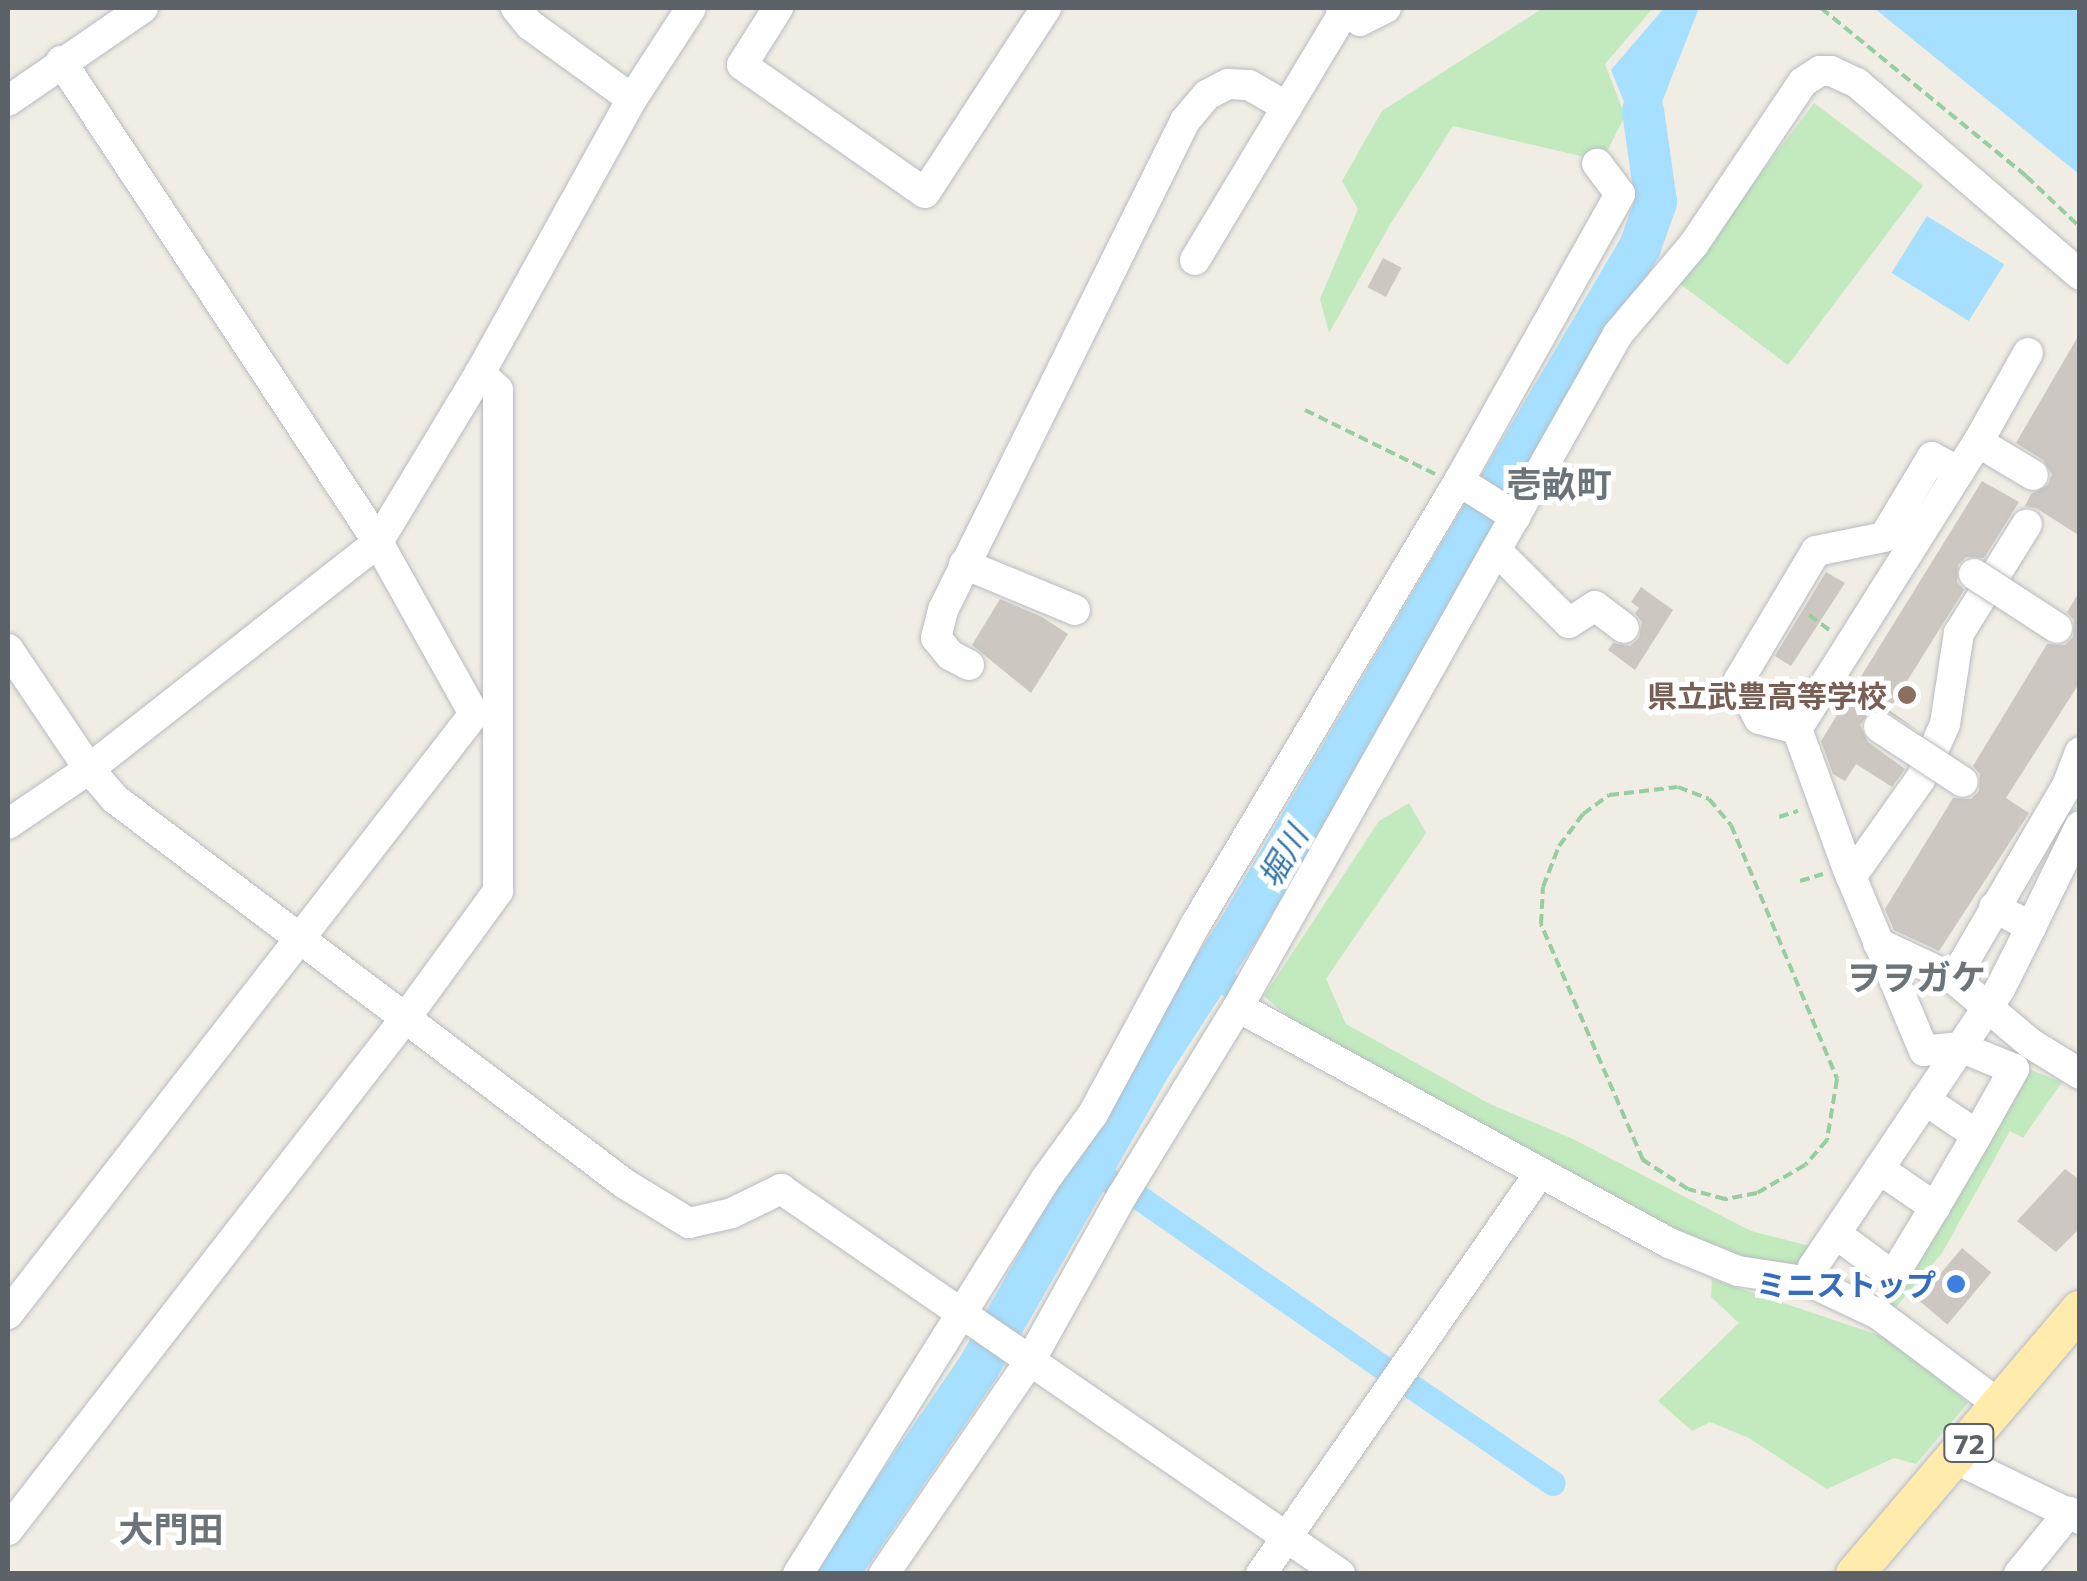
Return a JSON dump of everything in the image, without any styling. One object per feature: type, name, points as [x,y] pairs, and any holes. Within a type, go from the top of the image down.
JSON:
[{"type":"main road","name":"72","points":[[1855,1574],[2080,1310]]},
{"type":"street","points":[[8,101],[143,8]]},
{"type":"street","points":[[516,8],[530,25],[632,99]]},
{"type":"street","points":[[8,824],[89,768],[378,542],[480,374],[632,99],[691,8]]},
{"type":"street","points":[[778,8],[742,66],[925,193],[1046,8]]},
{"type":"street","points":[[1195,260],[1344,9],[1360,20],[1386,8]]},
{"type":"street","points":[[8,1314],[296,938],[474,714],[378,542],[61,61]]},
{"type":"street","points":[[884,1574],[1030,1361],[1122,1196],[1238,1007],[1618,334],[1694,244],[1811,75],[1831,71],[1857,82],[2080,275]]},
{"type":"street","points":[[969,665],[950,655],[936,638],[964,564],[1184,120],[1207,95],[1228,84],[1249,85],[1287,107]]},
{"type":"street","points":[[798,1574],[964,1314],[1044,1180],[1093,1114],[1197,922],[1459,481],[1620,194],[1597,164]]},
{"type":"street","points":[[1797,729],[1978,442],[2028,353]]},
{"type":"street","points":[[8,1530],[407,1016],[498,891],[498,390],[480,374]]},
{"type":"street","points":[[1978,442],[2033,475]]},
{"type":"street","points":[[1797,729],[1759,719],[1742,705],[1738,680],[1816,551],[1884,537],[1932,457],[1959,472]]},
{"type":"street","points":[[1459,481],[1516,517]]},
{"type":"street","points":[[1852,877],[1920,778],[1945,724],[1959,633],[2027,524]]},
{"type":"street","points":[[1496,550],[1570,624],[1595,606],[1624,628]]},
{"type":"street","points":[[964,564],[1075,610]]},
{"type":"street","points":[[1974,574],[2057,628]]},
{"type":"street","points":[[8,649],[89,768],[116,799],[624,1184],[689,1223],[732,1213],[781,1189],[1340,1574]]},
{"type":"street","points":[[1879,727],[1963,782]]},
{"type":"street","points":[[1797,729],[1878,943],[1924,1050],[1960,1047],[2014,1069],[1892,1276],[1836,1234]]},
{"type":"street","points":[[1954,979],[1994,907],[2073,789],[2080,752]]},
{"type":"street","points":[[1810,1282],[1814,1268],[1989,1004],[2080,826]]},
{"type":"street","points":[[1994,907],[2031,928]]},
{"type":"street","points":[[1878,943],[1954,979],[1989,1004],[2030,1043],[2080,1074]]},
{"type":"street","points":[[1238,1007],[1669,1243],[1738,1271],[1810,1282],[1878,1314],[2000,1406]]},
{"type":"street","points":[[1925,1100],[1977,1135]]},
{"type":"street","points":[[1879,1169],[1935,1207]]},
{"type":"street","points":[[1260,1574],[1540,1172]]},
{"type":"street","points":[[1956,1459],[2074,1515],[2019,1574]]},
{"type":"path","points":[[1821,8],[2026,176],[2080,227]]},
{"type":"path","points":[[1305,410],[1448,481],[1459,481]]},
{"type":"path","points":[[1787,599],[1851,644]]},
{"type":"path","points":[[1678,788],[1709,799],[1731,825],[1836,1079],[1827,1140],[1805,1165],[1781,1182],[1725,1199],[1665,1178],[1643,1160],[1605,1078],[1541,924],[1543,887],[1558,846],[1582,814],[1609,795],[1678,788]]},
{"type":"green space","points":[[1543,8],[1653,8],[1605,64],[1625,116],[1602,161],[1453,126],[1388,228],[1329,333],[1320,299],[1358,209],[1342,181],[1382,111]]},
{"type":"green space","points":[[1814,103],[1923,185],[1788,365],[1679,283]]},
{"type":"green space","points":[[1409,803],[1426,833],[1326,979],[1346,1024],[1490,1104],[1573,1139],[1751,1231],[1810,1246],[1803,1269],[1743,1261],[1638,1210],[1293,1021],[1264,996],[1379,821]]},
{"type":"green space","points":[[2029,1069],[2062,1082],[2023,1138],[2010,1131],[1942,1253],[1890,1314],[1869,1302],[1924,1244]]},
{"type":"green space","points":[[1712,1279],[1896,1341],[1968,1403],[1916,1464],[1894,1458],[1827,1489],[1749,1438],[1710,1422],[1692,1431],[1658,1401],[1739,1323],[1711,1297]]},
{"type":"water","points":[[1664,8],[1699,8],[1656,117],[1625,104],[1611,70]]},
{"type":"water","points":[[1874,8],[2079,8],[2079,174]]},
{"type":"water","points":[[1927,216],[2004,264],[1969,321],[1891,273]]},
{"type":"building","points":[[1383,258],[1402,268],[1386,297],[1368,287]]},
{"type":"building","points":[[2080,333],[2080,536],[2036,508],[2025,506],[2031,494],[2048,485],[2052,474],[2043,460],[2016,443]]},
{"type":"building","points":[[1982,481],[2019,502],[1984,558],[1966,557],[1958,565],[1957,582],[1964,590],[1889,710],[1917,730],[1881,708],[1870,711],[1860,725],[1868,742],[1905,769],[1892,787],[1856,764],[1845,781],[1833,774],[1821,741]]},
{"type":"building","points":[[1826,572],[1845,583],[1791,666],[1775,656]]},
{"type":"building","points":[[1641,587],[1673,610],[1635,670],[1608,650],[1613,643],[1630,646],[1639,638],[1642,622],[1635,613],[1639,608],[1631,602]]},
{"type":"building","points":[[2080,591],[2080,682],[2006,798],[2029,813],[1939,951],[1894,930],[1885,909],[1953,798],[1971,799],[1979,791],[1980,774],[1973,766],[2047,644],[2065,645],[2073,637],[2074,620],[2067,612]]},
{"type":"building","points":[[1000,599],[1042,617],[1068,634],[1031,693],[972,645]]},
{"type":"building","points":[[2065,1169],[2080,1180],[2080,1228],[2056,1252],[2017,1221]]},
{"type":"building","points":[[1962,1248],[1991,1272],[1947,1325],[1918,1300]]},
{"type":"waterway","name":"堀川","points":[[837,1574],[978,1368],[1150,1066],[1239,929],[1640,247],[1656,202],[1643,111]]},
{"type":"waterway","points":[[1212,973],[1236,989]]},
{"type":"waterway","points":[[1092,1172],[1115,1183]]},
{"type":"waterway","points":[[1140,1198],[1384,1368]]},
{"type":"waterway","points":[[1414,1388],[1553,1483]]},
{"type":"place","name":"県立武豊高等学校","points":[[1907,695]]},
{"type":"place","name":"ミニストップ","points":[[1956,1284]]},
{"type":"district","name":"壱畝町","points":[[1559,483]]},
{"type":"district","name":"ヲヲガケ","points":[[1916,976]]},
{"type":"district","name":"大門田","points":[[171,1528]]}]
